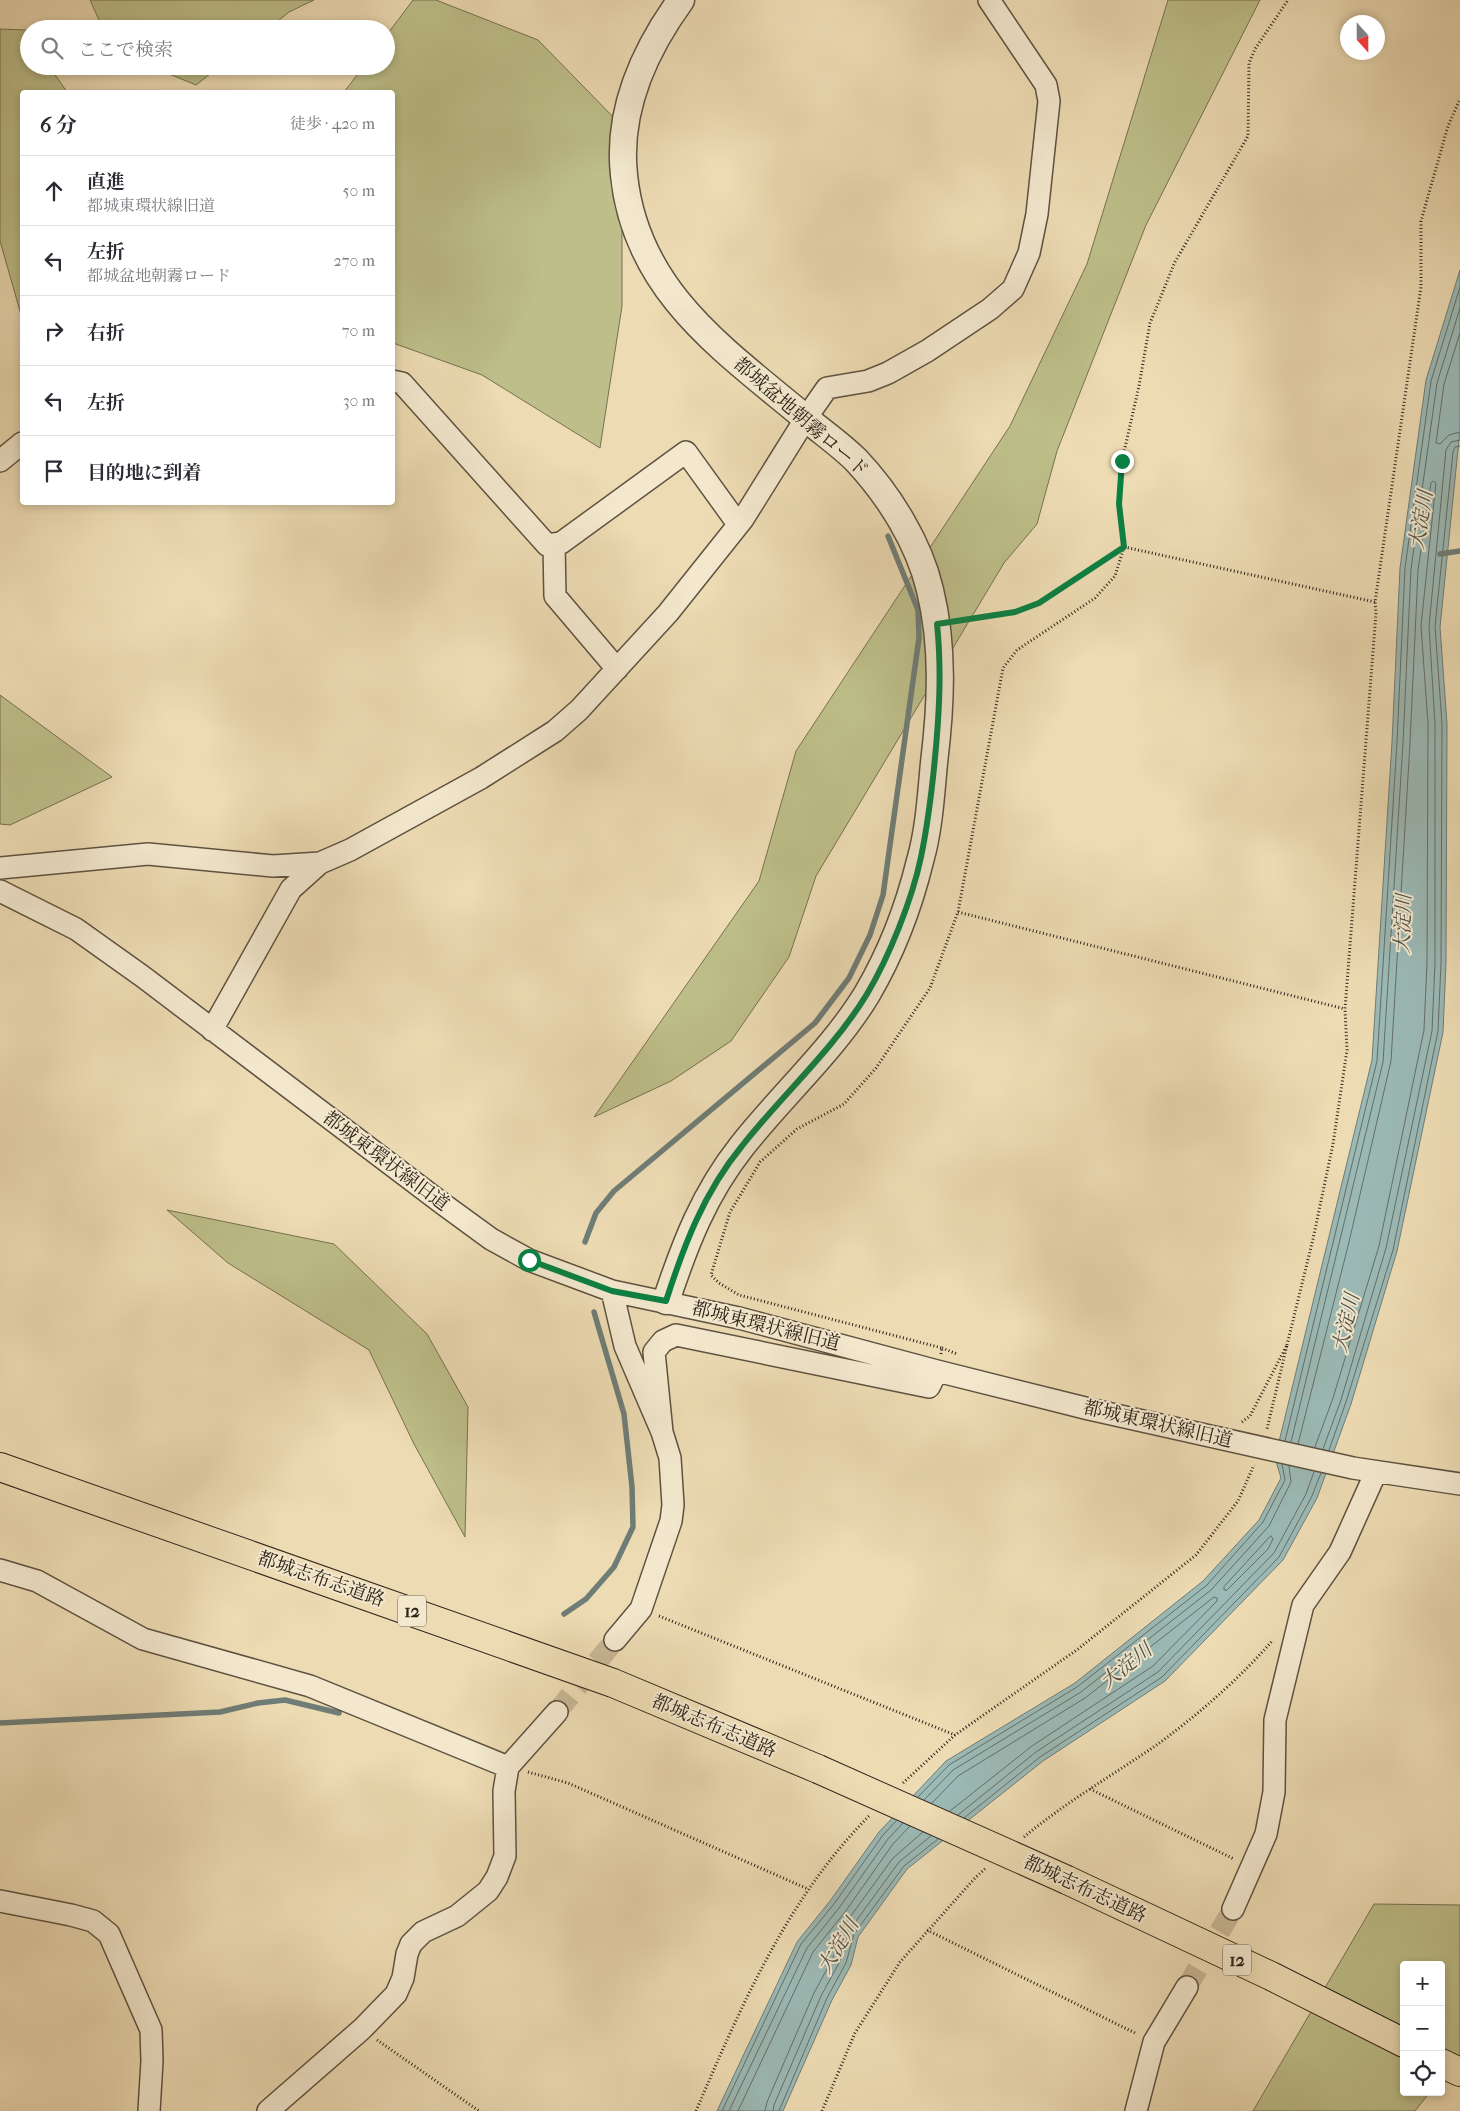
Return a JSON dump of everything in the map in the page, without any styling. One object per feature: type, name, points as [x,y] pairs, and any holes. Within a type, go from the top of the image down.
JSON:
[{"type":"highway","name":"都城志布志道路","points":[[0,1467],[613,1683],[818,1769],[1067,1880],[1271,1976],[1400,2042]]},
{"type":"highway","points":[[1445,2065],[1460,2072]]},
{"type":"street","name":"都城盆地朝霧ロード","points":[[666,1301],[684,1246],[708,1194],[741,1147],[837,1036],[867,994],[898,930],[921,858],[940,718],[940,656],[937,624],[930,587],[917,554],[893,505],[855,459],[724,350],[684,311],[660,279],[643,250],[626,200],[622,154],[623,130],[630,97],[650,48],[681,0]]},
{"type":"street","points":[[212,1030],[291,889],[320,863],[350,850],[481,778],[555,731],[579,710],[668,612],[738,524],[827,388],[868,381],[888,373],[927,351],[990,309],[1013,289],[1029,253],[1037,214],[1049,101],[1046,85],[989,0]]},
{"type":"street","points":[[395,382],[402,383],[547,545],[561,543],[686,452],[738,524]]},
{"type":"street","points":[[0,461],[20,445]]},
{"type":"street","points":[[554,544],[555,596],[617,668]]},
{"type":"street","points":[[0,868],[148,854],[273,866],[320,863]]},
{"type":"street","name":"都城東環状線旧道","points":[[0,891],[76,929],[491,1240],[529,1260],[612,1291],[666,1301],[823,1340],[937,1372],[1089,1409],[1353,1468],[1460,1484]]},
{"type":"street","points":[[612,1291],[625,1346],[662,1432],[670,1458],[673,1505],[671,1521],[641,1609],[614,1640]]},
{"type":"street","points":[[662,1432],[654,1352],[663,1341],[676,1335],[929,1387],[937,1372]]},
{"type":"street","points":[[1233,1909],[1266,1834],[1274,1792],[1275,1720],[1303,1605],[1340,1552],[1376,1472]]},
{"type":"street","points":[[0,1570],[38,1581],[143,1639],[310,1686],[508,1767]]},
{"type":"street","points":[[268,2111],[362,2029],[396,1994],[403,1978],[407,1954],[411,1944],[423,1932],[457,1916],[488,1891],[497,1877],[505,1856],[504,1791],[508,1767],[557,1712]]},
{"type":"street","points":[[0,1901],[94,1921],[109,1934],[151,2030],[150,2111]]},
{"type":"street","points":[[1136,2111],[1154,2042],[1187,1987]]},
{"type":"path","points":[[937,1372],[942,1348],[739,1294],[719,1284],[711,1275],[730,1212],[760,1162],[796,1129],[844,1104],[876,1068],[930,988],[958,912],[1003,668],[1017,650],[1095,598],[1115,576],[1124,547],[1119,504],[1122,461],[1139,386],[1150,323],[1175,262],[1248,136],[1250,121],[1249,63],[1288,0]]},
{"type":"path","points":[[641,1609],[955,1735],[1078,1649],[1196,1554],[1238,1501],[1264,1448],[1313,1239],[1333,1144],[1347,1050],[1346,1009],[1376,613],[1375,602],[1421,287],[1421,221],[1448,126],[1460,99]]},
{"type":"path","points":[[937,624],[1015,612],[1039,603],[1124,547],[1375,602]]},
{"type":"path","points":[[958,912],[1346,1009]]},
{"type":"path","points":[[1241,1423],[1250,1416],[1287,1345]]},
{"type":"path","points":[[508,1767],[568,1782],[808,1889],[761,1970],[696,2111]]},
{"type":"path","points":[[1090,1789],[1251,1867]]},
{"type":"path","points":[[927,1930],[1154,2042]]},
{"type":"path","points":[[362,2029],[479,2111]]},
{"type":"green space","points":[[90,0],[314,0],[289,12],[279,20],[99,20]]},
{"type":"green space","points":[[413,0],[436,0],[538,40],[622,126],[622,306],[600,448],[482,375],[395,344],[395,90],[346,90],[357,75],[395,75],[395,24]]},
{"type":"green space","points":[[1168,0],[1260,0],[1146,225],[1057,451],[1037,524],[1004,563],[816,876],[789,957],[731,1041],[671,1081],[594,1117],[759,881],[796,751],[1010,426],[1087,264]]},
{"type":"green space","points":[[0,29],[20,30],[20,75],[55,75],[66,90],[20,90],[20,311],[0,241]]},
{"type":"green space","points":[[172,75],[209,75],[196,85]]},
{"type":"green space","points":[[0,695],[112,777],[10,825],[0,824]]},
{"type":"green space","points":[[167,1210],[334,1244],[427,1334],[468,1407],[465,1537],[414,1444],[369,1350],[228,1263]]},
{"type":"green space","points":[[1374,1904],[1460,1905],[1460,2055],[1445,2073],[1445,1961],[1400,1961],[1400,2096],[1427,2096],[1415,2111],[1253,2111]]},
{"type":"water","name":"大淀川","points":[[1460,270],[1460,430],[1440,627],[1447,724],[1446,963],[1443,1032],[1397,1251],[1351,1404],[1317,1498],[1283,1560],[1165,1681],[1043,1761],[907,1869],[858,1937],[851,1965],[832,2000],[783,2111],[717,2111],[797,1942],[830,1901],[879,1832],[946,1761],[1075,1683],[1203,1581],[1259,1520],[1281,1478],[1275,1458],[1372,1060],[1392,742],[1400,568],[1426,380]]},
{"type":"waterway","points":[[585,1242],[596,1213],[614,1191],[815,1023],[849,978],[870,935],[883,895],[919,638],[918,610],[888,536]]},
{"type":"waterway","points":[[1440,554],[1460,551]]},
{"type":"waterway","points":[[564,1614],[586,1599],[614,1567],[633,1527],[632,1487],[624,1414],[594,1312]]},
{"type":"waterway","points":[[0,1723],[220,1712],[258,1703],[285,1700],[339,1713]]},
{"type":"tunnel","points":[[557,1712],[615,1640]]},
{"type":"tunnel","points":[[1187,1987],[1233,1909]]},
{"type":"route","points":[[529,1260],[612,1291],[666,1301],[684,1246],[708,1194],[741,1147],[837,1036],[867,994],[898,930],[921,858],[931,791],[940,718],[940,656],[937,624],[1015,612],[1039,603],[1124,547],[1119,504],[1122,461]]}]
